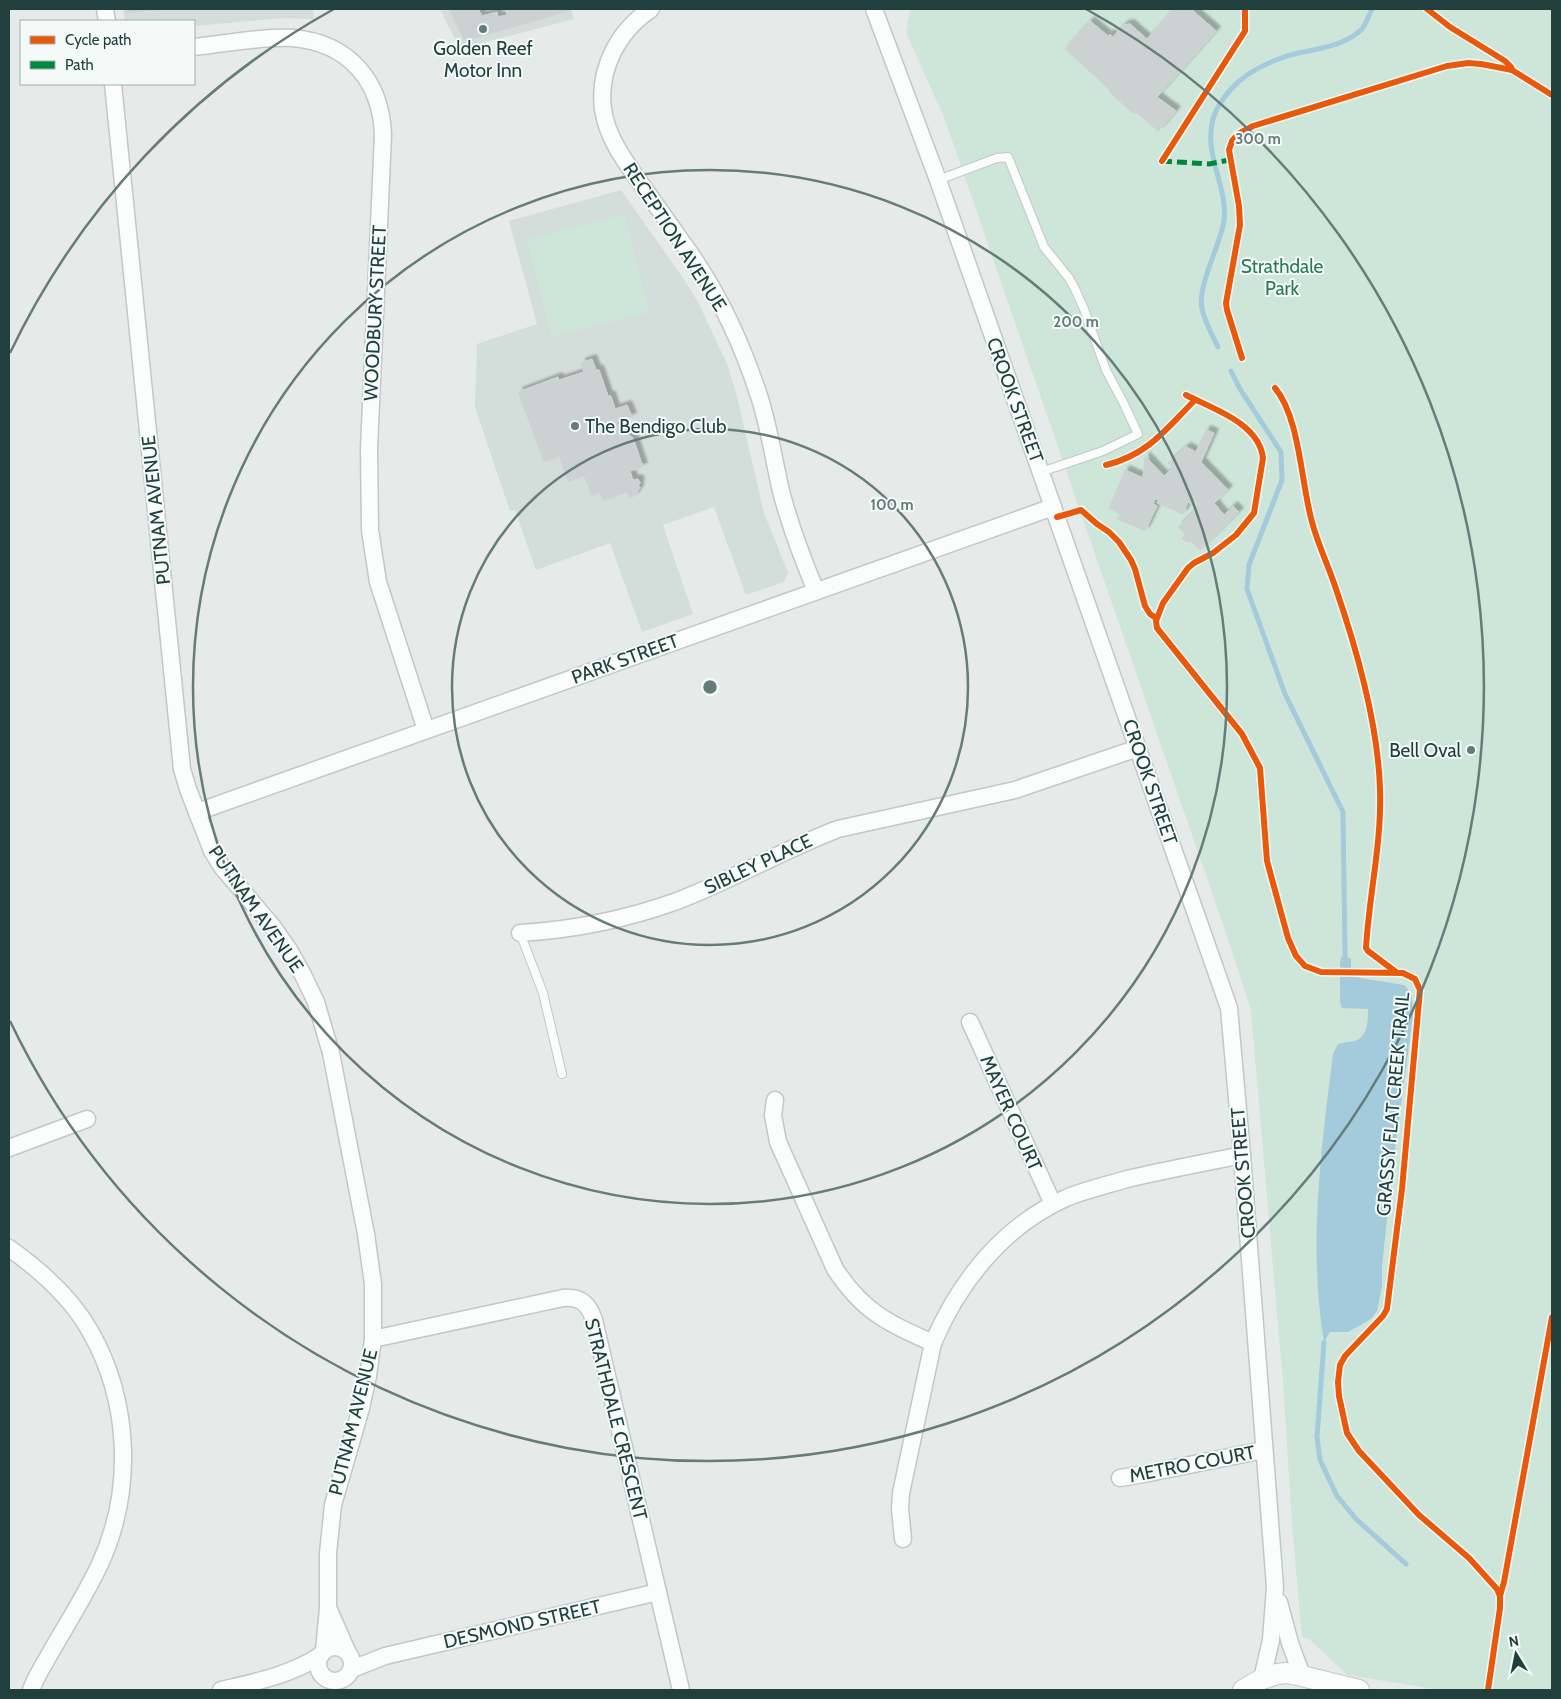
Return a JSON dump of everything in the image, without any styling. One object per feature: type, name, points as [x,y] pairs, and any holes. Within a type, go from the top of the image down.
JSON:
[{"type":"street","name":"RECEPTION AVENUE","points":[[651,9],[634,22],[624,33],[608,61],[602,96],[605,121],[621,156],[704,275],[731,324],[761,401],[787,512],[816,591]]},
{"type":"street","name":"CROOK STREET","points":[[874,9],[938,180],[1229,1008],[1275,1588],[1271,1640],[1260,1683]]},
{"type":"street","name":"WOODBURY STREET","points":[[195,47],[277,38],[318,42],[342,54],[352,62],[368,80],[378,101],[383,135],[369,448],[370,530],[378,582],[426,730]]},
{"type":"street","name":"PUTNAM AVENUE","points":[[113,85],[182,768],[208,842],[218,860],[273,927],[289,950],[311,993],[331,1053],[368,1242],[373,1293],[373,1339],[361,1408],[333,1506],[328,1553],[328,1608],[322,1653]]},
{"type":"street","name":"PARK STREET","points":[[197,812],[1053,507]]},
{"type":"street","name":"SIBLEY PLACE","points":[[520,933],[543,932],[624,917],[655,908],[701,891],[838,829],[1016,790],[1138,748]]},
{"type":"street","name":"MAYER COURT","points":[[970,1022],[1053,1204]]},
{"type":"street","points":[[775,1100],[774,1115],[778,1142],[835,1269],[848,1288],[866,1307],[887,1321],[933,1343]]},
{"type":"street","points":[[9,1148],[87,1119]]},
{"type":"street","points":[[903,1540],[900,1509],[901,1493],[933,1343],[955,1298],[988,1255],[1030,1219],[1053,1204],[1080,1193],[1116,1182],[1242,1155]]},
{"type":"street","points":[[9,1248],[42,1273],[59,1290],[89,1330],[107,1367],[113,1385],[122,1429],[120,1495],[108,1542],[91,1581],[31,1690]]},
{"type":"street","name":"STRATHDALE CRESCENT","points":[[373,1339],[563,1298],[574,1297],[585,1302],[594,1320],[681,1690]]},
{"type":"street","name":"METRO COURT","points":[[1120,1478],[1264,1450]]},
{"type":"street","name":"CROOK STREET","points":[[1275,1588],[1290,1643],[1305,1681]]},
{"type":"street","name":"DESMOND STREET","points":[[348,1651],[385,1656],[658,1592]]},
{"type":"street","name":"PUTNAM AVENUE","points":[[328,1608],[348,1651]]},
{"type":"street","points":[[222,1690],[272,1678],[302,1666],[328,1648],[338,1647],[348,1651],[351,1657],[347,1679],[326,1681],[272,1678]]},
{"type":"street","points":[[322,1653],[318,1666],[326,1681]]},
{"type":"street","name":"DESMOND STREET","points":[[347,1679],[385,1656]]},
{"type":"street","points":[[1243,1690],[1277,1674],[1305,1681],[1359,1690]]},
{"type":"lane","points":[[938,180],[997,158],[1008,157],[1044,247],[1075,289],[1106,370],[1138,434],[1103,451],[1041,472]]},
{"type":"lane","name":"SIBLEY PLACE","points":[[520,933],[543,993],[562,1074]]},
{"type":"shaded area","points":[[123,9],[313,9],[314,19],[283,18],[195,26],[195,20],[125,20]]},
{"type":"shaded area","points":[[440,9],[571,9],[574,19],[460,49]]},
{"type":"shaded area","points":[[621,190],[698,302],[727,364],[736,392],[764,513],[788,573],[784,582],[746,595],[714,507],[663,525],[693,614],[642,632],[610,543],[536,570],[515,510],[510,511],[475,407],[477,344],[537,324],[509,221]]},
{"type":"green space","name":"Strathdale Park","points":[[910,9],[1552,9],[1552,1690],[1441,1690],[1347,1675],[1308,1638],[1302,1638],[1292,1525],[1283,1383],[1251,1011],[1231,948],[944,117],[906,33]]},
{"type":"green space","points":[[625,214],[650,312],[552,337],[527,239]]},
{"type":"water","points":[[1345,955],[1351,959],[1351,974],[1354,977],[1404,985],[1412,999],[1413,1015],[1392,1172],[1382,1266],[1382,1286],[1377,1311],[1371,1319],[1348,1332],[1330,1332],[1324,1342],[1317,1270],[1318,1198],[1333,1054],[1338,1044],[1354,1041],[1362,1036],[1365,1032],[1368,1018],[1368,1009],[1342,1008],[1340,1002],[1340,963],[1341,957]]},
{"type":"building","points":[[126,9],[163,9],[126,13]]},
{"type":"building","name":"Golden Reef Motor Inn","points":[[449,9],[478,9],[482,16],[497,12],[498,17],[507,15],[506,9],[564,9],[565,12],[465,41]]},
{"type":"building","points":[[1174,9],[1191,9],[1216,31],[1157,97],[1176,111],[1158,131],[1136,112],[1134,114],[1109,92],[1110,90],[1065,49],[1090,21],[1108,36],[1110,34],[1113,37],[1124,25],[1130,24],[1147,39]]},
{"type":"building","name":"The Bendigo Club","points":[[592,359],[596,370],[599,370],[608,396],[611,396],[615,409],[627,405],[632,417],[617,422],[621,433],[627,431],[629,436],[633,438],[643,467],[630,471],[633,480],[638,479],[640,483],[638,486],[640,487],[635,496],[629,498],[627,492],[603,501],[600,492],[592,496],[584,476],[568,482],[559,456],[544,462],[518,392],[558,377],[559,380],[584,372],[581,363]]},
{"type":"building","points":[[1206,430],[1214,433],[1201,462],[1228,490],[1214,503],[1224,515],[1233,506],[1239,512],[1200,550],[1191,541],[1190,543],[1182,539],[1185,534],[1178,527],[1200,506],[1194,500],[1193,504],[1188,502],[1183,514],[1157,503],[1159,500],[1155,499],[1153,504],[1157,506],[1145,531],[1117,519],[1120,514],[1109,508],[1125,470],[1143,478],[1145,456],[1164,476],[1173,468],[1168,463],[1186,447],[1196,452]]},
{"type":"waterway","points":[[1218,347],[1205,319],[1201,300],[1224,221],[1223,197],[1211,148],[1213,119],[1217,109],[1232,88],[1244,77],[1287,56],[1327,47],[1346,40],[1362,29],[1372,9]]},
{"type":"waterway","points":[[1231,371],[1240,389],[1281,452],[1282,480],[1249,565],[1247,589],[1285,694],[1343,812],[1345,955]]},
{"type":"waterway","points":[[1324,1342],[1317,1437],[1320,1460],[1337,1496],[1356,1519],[1406,1564]]},
{"type":"marked path","points":[[1162,161],[1209,164],[1229,160]]},
{"type":"cycle path","points":[[1162,161],[1245,31],[1245,9]]},
{"type":"cycle path","points":[[1427,9],[1450,27],[1505,61],[1512,70]]},
{"type":"cycle path","points":[[1242,358],[1226,303],[1240,225],[1239,206],[1229,150],[1232,141],[1238,134],[1253,126],[1447,66],[1468,63],[1512,70],[1552,95]]},
{"type":"cycle path","points":[[1275,388],[1290,416],[1312,522],[1359,662],[1371,714],[1378,765],[1380,809],[1366,948],[1396,972]]},
{"type":"cycle path","name":"GRASSY FLAT CREEK TRAIL","points":[[1186,395],[1221,412],[1244,426],[1260,446],[1263,458],[1254,513],[1236,535],[1213,553],[1188,568],[1163,603],[1156,621],[1157,628],[1242,734],[1260,768],[1267,861],[1288,938],[1296,956],[1305,966],[1321,972],[1403,973],[1415,979],[1420,990],[1402,1189],[1387,1309],[1383,1316],[1345,1356],[1340,1365],[1339,1396],[1347,1433],[1359,1451],[1419,1515],[1469,1558],[1497,1589],[1500,1596],[1500,1608],[1488,1690]]},
{"type":"cycle path","points":[[1106,465],[1121,461],[1145,448],[1165,431],[1195,400]]},
{"type":"cycle path","points":[[1057,517],[1081,510],[1119,542],[1135,569],[1145,606],[1150,614],[1156,618]]},
{"type":"cycle path","points":[[1500,1596],[1552,1317]]},
{"type":"place","name":"Golden Reef Motor Inn","points":[[483,29]]},
{"type":"place","name":"The Bendigo Club","points":[[575,426]]},
{"type":"place","name":"Bell Oval","points":[[1471,750]]}]
